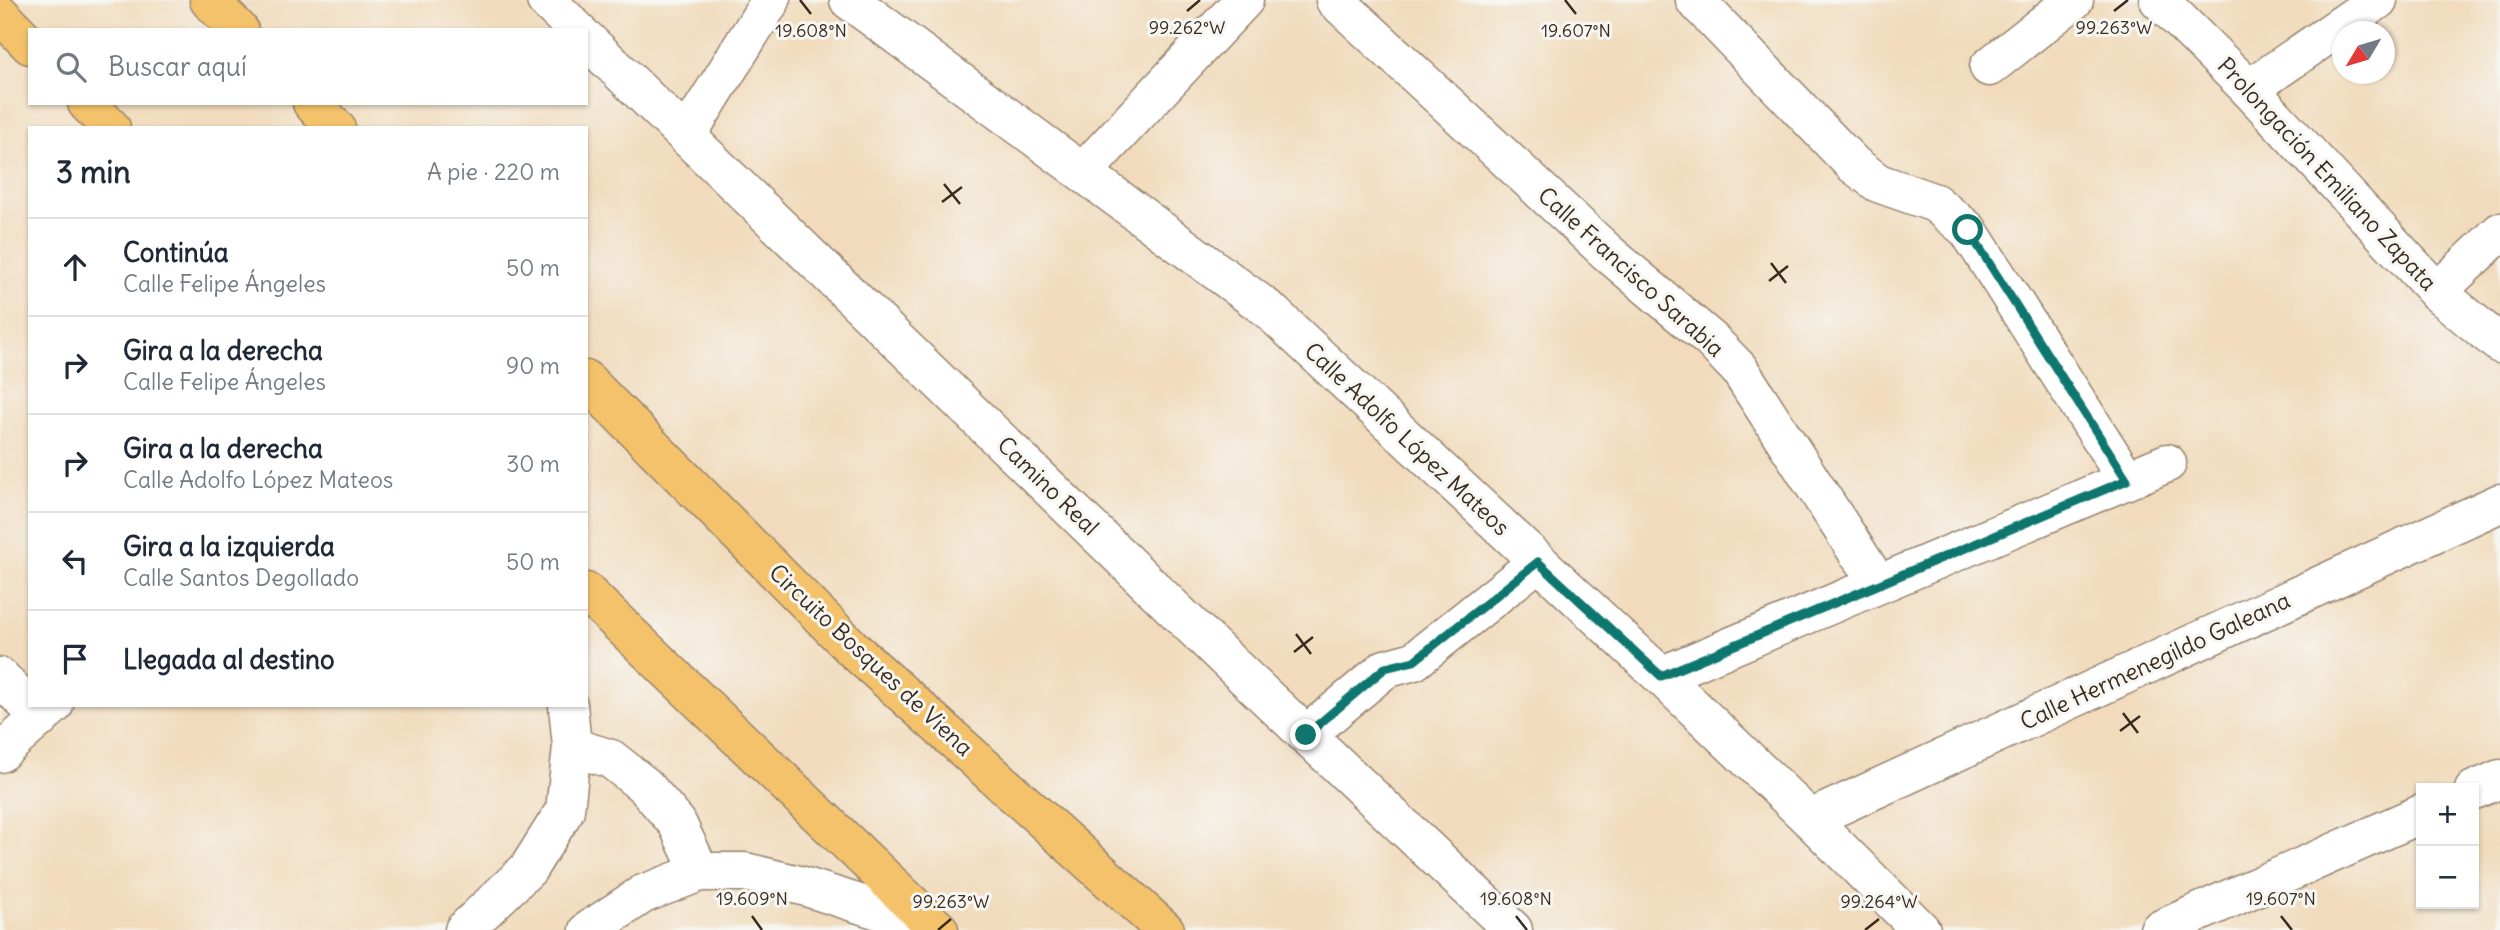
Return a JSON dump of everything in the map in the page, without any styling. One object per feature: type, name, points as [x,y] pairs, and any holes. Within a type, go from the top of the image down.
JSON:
[{"type":"main road","points":[[209,0],[237,28]]},
{"type":"main road","points":[[0,14],[28,43]]},
{"type":"main road","points":[[89,105],[109,126]]},
{"type":"main road","points":[[314,105],[334,126]]},
{"type":"main road","name":"Circuito Bosques de Viena","points":[[588,382],[854,650],[1165,930]]},
{"type":"main road","points":[[588,594],[939,930]]},
{"type":"street","points":[[546,0],[575,28]]},
{"type":"street","points":[[687,135],[771,0]]},
{"type":"street","name":"Calle Adolfo López Mateos","points":[[849,0],[1269,310],[1661,676],[1811,819],[1921,930]]},
{"type":"street","points":[[1083,172],[1244,0]]},
{"type":"street","name":"Calle Francisco Sarabia","points":[[1335,0],[1608,253],[1712,340],[1739,369],[1878,584]]},
{"type":"street","points":[[1695,0],[1853,164],[1878,183],[1935,203],[1968,230],[2127,480]]},
{"type":"street","points":[[1989,67],[2074,0]]},
{"type":"street","name":"Prolongación Emiliano Zapata","points":[[2159,0],[2249,89],[2437,292],[2500,344]]},
{"type":"street","points":[[2249,89],[2378,0]]},
{"type":"street","name":"Camino Real","points":[[588,41],[1229,662],[1513,930]]},
{"type":"street","points":[[2437,292],[2500,232]]},
{"type":"street","points":[[1661,676],[2166,463]]},
{"type":"street","name":"Calle Hermenegildo Galeana","points":[[1811,819],[2500,503]]},
{"type":"street","points":[[1306,735],[1385,668],[1414,661],[1538,562]]},
{"type":"street","points":[[0,677],[28,698]]},
{"type":"street","points":[[464,930],[528,869],[565,810],[572,747],[568,707]]},
{"type":"street","points":[[0,753],[47,712]]},
{"type":"street","points":[[572,747],[611,759],[645,786],[677,823],[700,872]]},
{"type":"street","points":[[2479,788],[2500,779]]},
{"type":"street","points":[[2159,930],[2416,816]]},
{"type":"street","points":[[589,930],[643,894],[700,872],[746,872],[803,886],[939,930]]},
{"type":"route","points":[[1306,735],[1385,668],[1414,661],[1538,562],[1661,676],[2127,480],[1968,230]]}]
